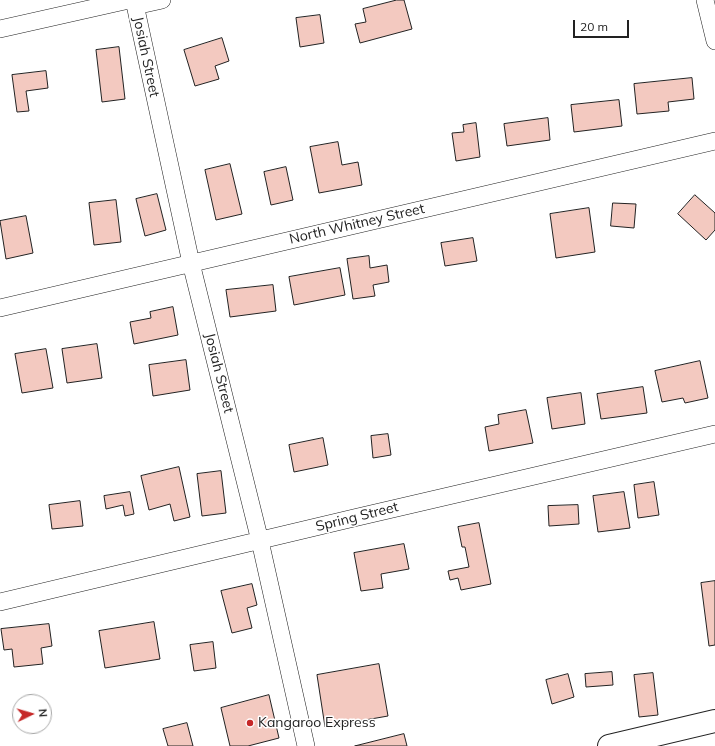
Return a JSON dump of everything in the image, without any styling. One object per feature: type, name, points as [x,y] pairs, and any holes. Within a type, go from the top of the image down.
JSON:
[{"type":"street","points":[[0,29],[133,2],[162,0]]},
{"type":"street","points":[[705,0],[715,41]]},
{"type":"street","name":"Josiah Street","points":[[133,2],[191,263],[260,541],[306,746]]},
{"type":"street","name":"North Whitney Street","points":[[0,308],[715,141]]},
{"type":"street","name":"Spring Street","points":[[0,602],[715,434]]},
{"type":"street","points":[[609,746],[715,721]]},
{"type":"building","points":[[397,0],[404,0],[412,29],[360,43],[355,24],[366,22],[363,9]]},
{"type":"building","points":[[320,15],[324,43],[300,47],[296,18]]},
{"type":"building","points":[[222,38],[229,61],[215,66],[219,79],[195,86],[184,50]]},
{"type":"building","points":[[119,47],[125,99],[102,102],[96,50]]},
{"type":"building","points":[[46,71],[48,88],[26,91],[29,111],[17,112],[12,75]]},
{"type":"building","points":[[692,78],[694,99],[668,102],[669,111],[637,114],[634,84]]},
{"type":"building","points":[[619,100],[622,126],[574,132],[571,105]]},
{"type":"building","points":[[548,118],[550,140],[507,146],[504,124]]},
{"type":"building","points":[[476,123],[480,157],[456,161],[452,133],[464,132],[463,125]]},
{"type":"building","points":[[338,142],[342,165],[358,162],[362,185],[319,193],[310,147]]},
{"type":"building","points":[[230,164],[242,214],[216,220],[205,170]]},
{"type":"building","points":[[286,167],[293,200],[271,205],[264,172]]},
{"type":"building","points":[[157,194],[166,230],[145,236],[136,199]]},
{"type":"building","points":[[695,195],[715,213],[715,230],[706,240],[678,214]]},
{"type":"building","points":[[116,200],[121,242],[94,245],[89,203]]},
{"type":"building","points":[[613,203],[636,204],[634,228],[611,226]]},
{"type":"building","points":[[589,208],[595,252],[556,258],[550,214]]},
{"type":"building","points":[[26,216],[33,253],[6,259],[0,221]]},
{"type":"building","points":[[473,238],[477,261],[445,266],[441,243]]},
{"type":"building","points":[[369,256],[370,268],[387,265],[389,282],[373,285],[375,296],[353,299],[347,259]]},
{"type":"building","points":[[340,268],[345,295],[294,305],[289,277]]},
{"type":"building","points":[[273,285],[276,311],[230,317],[226,290]]},
{"type":"building","points":[[173,307],[178,335],[134,344],[130,322],[151,318],[150,312]]},
{"type":"building","points":[[97,344],[102,378],[67,383],[62,349]]},
{"type":"building","points":[[46,349],[53,388],[22,393],[15,354]]},
{"type":"building","points":[[186,360],[190,390],[153,396],[149,365]]},
{"type":"building","points":[[700,361],[708,398],[685,403],[683,398],[662,402],[655,371]]},
{"type":"building","points":[[643,387],[647,413],[601,419],[597,394]]},
{"type":"building","points":[[581,393],[585,424],[552,429],[547,398]]},
{"type":"building","points":[[526,410],[533,443],[489,451],[485,427],[499,424],[498,415]]},
{"type":"building","points":[[388,434],[391,455],[373,458],[371,436]]},
{"type":"building","points":[[323,438],[328,465],[294,472],[289,445]]},
{"type":"building","points":[[179,467],[190,517],[174,521],[170,504],[149,510],[141,476]]},
{"type":"building","points":[[221,471],[226,513],[202,516],[197,474]]},
{"type":"building","points":[[654,482],[659,515],[638,518],[634,485]]},
{"type":"building","points":[[130,492],[134,514],[125,516],[123,505],[106,509],[104,496]]},
{"type":"building","points":[[624,492],[630,528],[598,532],[593,496]]},
{"type":"building","points":[[80,501],[83,526],[52,529],[49,505]]},
{"type":"building","points":[[578,505],[579,524],[549,526],[548,506]]},
{"type":"building","points":[[479,523],[491,584],[461,590],[458,578],[450,580],[448,571],[469,567],[465,547],[462,547],[458,527]]},
{"type":"building","points":[[404,544],[409,569],[381,574],[383,588],[361,591],[354,553]]},
{"type":"building","points":[[715,581],[715,645],[709,646],[701,583]]},
{"type":"building","points":[[252,584],[257,605],[247,608],[252,628],[232,633],[221,591]]},
{"type":"building","points":[[154,622],[160,659],[105,668],[99,631]]},
{"type":"building","points":[[49,624],[52,646],[41,648],[43,664],[14,667],[12,649],[4,650],[1,629]]},
{"type":"building","points":[[213,642],[216,668],[194,671],[190,645]]},
{"type":"building","points":[[379,664],[388,716],[325,727],[317,675]]},
{"type":"building","points":[[612,672],[613,685],[586,687],[585,674]]},
{"type":"building","points":[[653,673],[658,715],[639,717],[634,675]]},
{"type":"building","points":[[568,674],[574,697],[552,704],[546,680]]},
{"type":"building","name":"Kangaroo Express","points":[[269,695],[279,738],[248,746],[230,746],[221,708]]},
{"type":"building","points":[[187,723],[193,746],[168,746],[163,729]]},
{"type":"building","points":[[404,734],[407,746],[355,746]]},
{"type":"place","name":"Kangaroo Express","points":[[250,723]]}]
